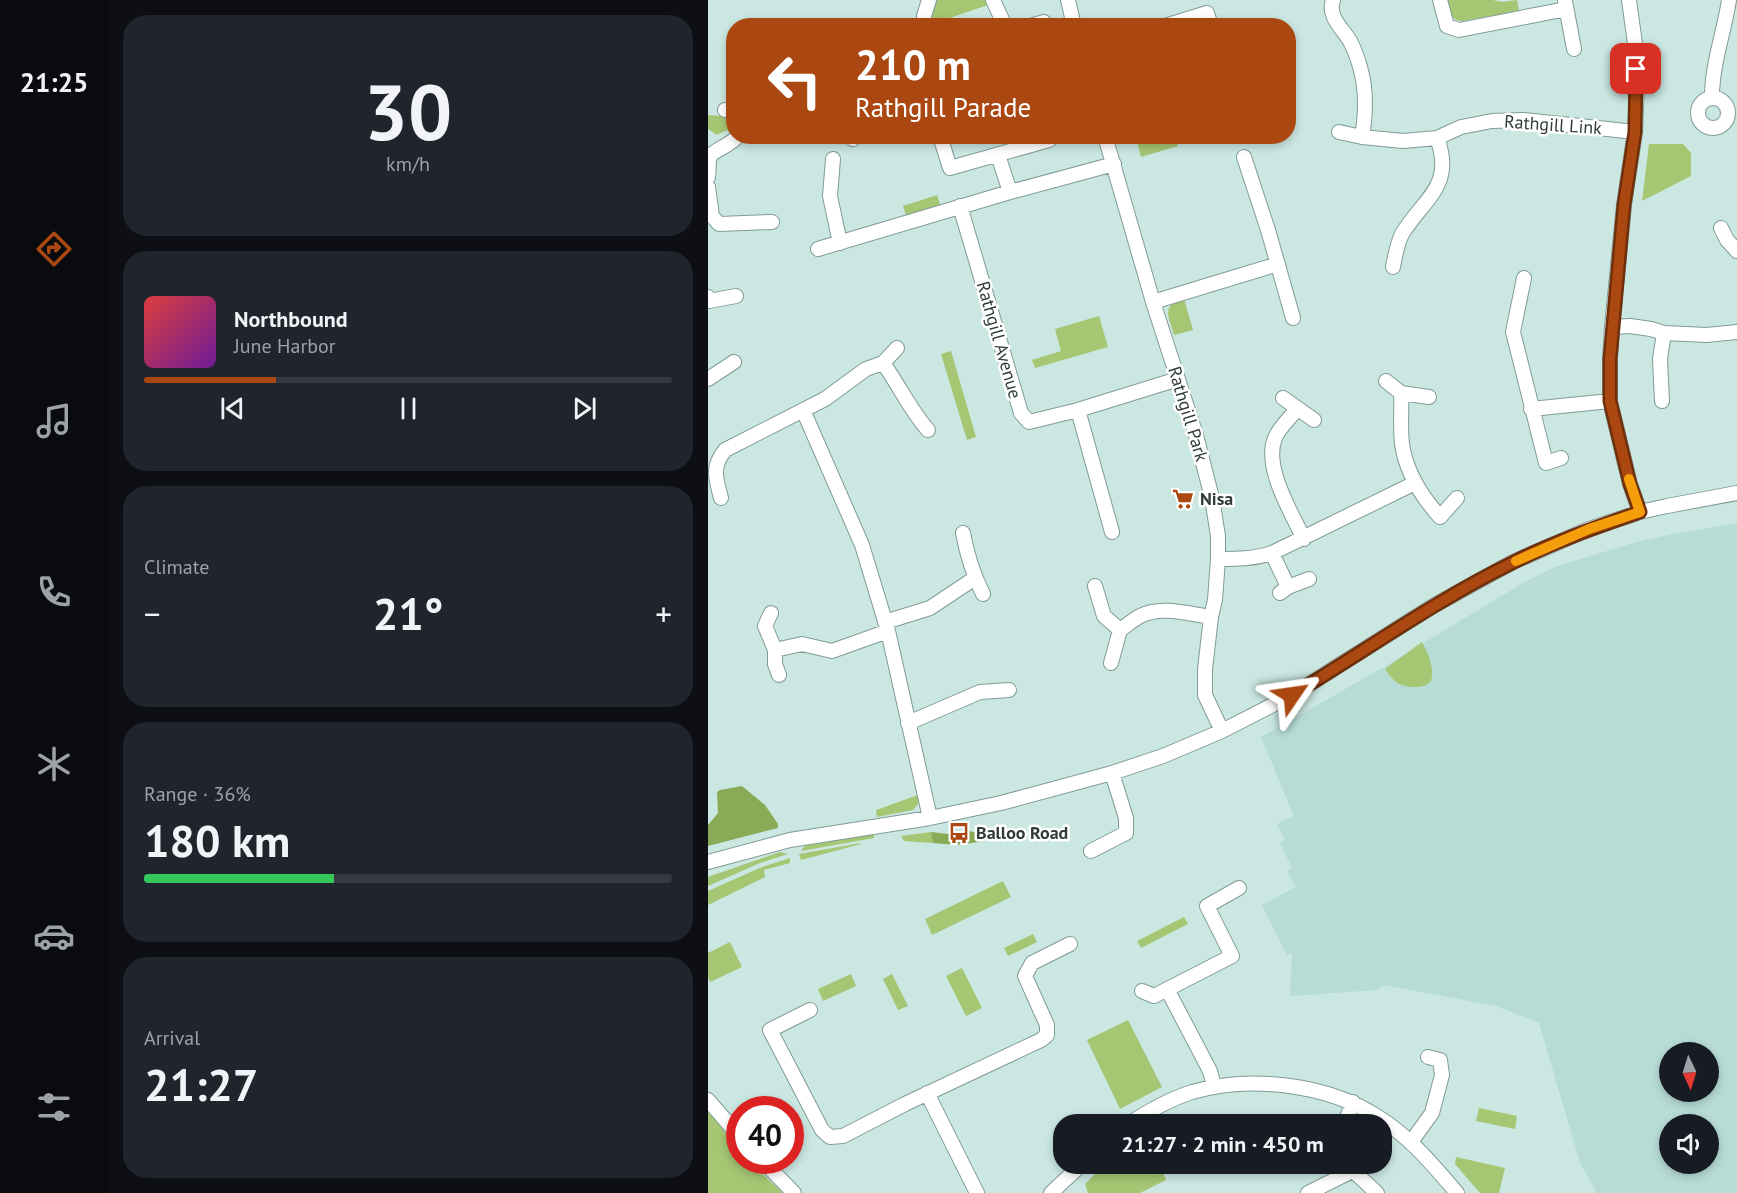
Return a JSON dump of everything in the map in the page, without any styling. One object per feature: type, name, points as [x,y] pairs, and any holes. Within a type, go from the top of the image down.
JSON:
[{"type":"street","points":[[924,18],[929,0]]},
{"type":"street","points":[[993,0],[1001,18]]},
{"type":"street","points":[[1068,0],[1072,18]]},
{"type":"street","points":[[1333,0],[1332,13],[1350,42],[1360,67],[1366,94],[1362,136]]},
{"type":"street","points":[[1440,0],[1447,26],[1459,30],[1565,5],[1574,49]]},
{"type":"street","points":[[1629,0],[1636,51],[1635,132],[1624,205],[1612,327],[1610,401],[1630,484],[1640,512]]},
{"type":"street","points":[[1712,97],[1715,63],[1729,0]]},
{"type":"street","points":[[1191,18],[1207,13],[1208,18]]},
{"type":"street","name":"Rathgill Link","points":[[1339,132],[1403,141],[1437,138],[1461,127],[1492,121],[1524,120],[1635,132]]},
{"type":"street","points":[[1394,267],[1401,237],[1435,192],[1443,172],[1442,152],[1437,138]]},
{"type":"street","points":[[708,177],[710,157],[713,153],[731,144]]},
{"type":"street","points":[[942,144],[950,168],[1035,144]]},
{"type":"street","name":"Rathgill Park","points":[[1108,144],[1153,302],[1196,435],[1212,498],[1218,536],[1218,559],[1215,600],[1205,669],[1205,695],[1222,731]]},
{"type":"street","points":[[998,155],[1010,192]]},
{"type":"street","points":[[1244,157],[1293,318]]},
{"type":"street","points":[[833,159],[830,196],[840,243]]},
{"type":"street","points":[[818,249],[960,206],[1114,164]]},
{"type":"street","points":[[708,187],[712,216],[719,224],[772,222]]},
{"type":"street","name":"Rathgill Avenue","points":[[960,206],[1021,413],[1029,422],[1078,410],[1178,379]]},
{"type":"street","points":[[1722,228],[1728,240],[1737,250]]},
{"type":"street","points":[[1153,302],[1278,264]]},
{"type":"street","points":[[1524,278],[1513,332],[1546,463],[1561,458]]},
{"type":"street","points":[[708,297],[709,301],[736,296]]},
{"type":"street","points":[[1612,327],[1630,326],[1664,333],[1707,335],[1737,332]]},
{"type":"street","points":[[1662,401],[1660,359],[1664,333]]},
{"type":"street","points":[[721,498],[715,471],[717,460],[725,450],[825,399],[866,369],[883,363],[897,348]]},
{"type":"street","points":[[708,379],[734,362]]},
{"type":"street","points":[[883,363],[899,385],[915,415],[928,430]]},
{"type":"street","points":[[1386,381],[1401,393],[1429,397]]},
{"type":"street","points":[[1401,393],[1402,444],[1416,483],[1429,505],[1440,517],[1457,498]]},
{"type":"street","points":[[1282,398],[1314,420]]},
{"type":"street","points":[[1531,408],[1610,401]]},
{"type":"street","points":[[1297,409],[1275,438],[1273,464],[1278,484],[1304,539]]},
{"type":"street","points":[[803,410],[862,545],[886,627],[930,818]]},
{"type":"street","points":[[1078,410],[1112,532]]},
{"type":"street","points":[[1218,559],[1259,558],[1304,539],[1416,483]]},
{"type":"street","points":[[708,862],[790,840],[930,818],[1001,803],[1112,773],[1163,756],[1222,731],[1292,695],[1433,606],[1513,562],[1589,529],[1640,512],[1737,493]]},
{"type":"street","points":[[963,533],[968,557],[983,594]]},
{"type":"street","points":[[1272,553],[1284,590],[1309,579]]},
{"type":"street","points":[[775,650],[802,644],[832,651],[930,608],[975,578]]},
{"type":"street","points":[[1095,586],[1104,616],[1120,630]]},
{"type":"street","points":[[1112,663],[1120,630],[1140,616],[1153,611],[1166,611],[1211,617]]},
{"type":"street","points":[[771,613],[765,626],[775,650],[775,664],[779,675]]},
{"type":"street","points":[[908,723],[980,692],[1009,690]]},
{"type":"street","points":[[1091,851],[1126,833],[1126,818],[1112,773]]},
{"type":"street","points":[[1142,991],[1154,996],[1232,956],[1207,906],[1239,888]]},
{"type":"street","points":[[810,1010],[770,1030],[822,1130],[830,1137],[843,1136],[927,1093],[1041,1040],[1047,1035],[1047,1025],[1025,976],[1032,963],[1070,944]]},
{"type":"street","points":[[1167,989],[1210,1071],[1214,1086]]},
{"type":"street","points":[[1411,1142],[1432,1113],[1442,1075],[1440,1060],[1428,1057]]},
{"type":"street","points":[[1156,1114],[1190,1093],[1214,1086],[1266,1084],[1299,1086],[1353,1102],[1379,1117],[1411,1142],[1457,1193]]},
{"type":"street","points":[[927,1093],[978,1193]]},
{"type":"street","points":[[708,1100],[726,1121]]},
{"type":"street","points":[[1348,1114],[1353,1102]]},
{"type":"street","points":[[776,1174],[794,1193]]},
{"type":"street","points":[[1051,1193],[1071,1174]]},
{"type":"street","points":[[1308,1193],[1338,1174]]},
{"type":"street","points":[[1357,1174],[1377,1193]]},
{"type":"shaded area","points":[[1737,523],[1737,1193],[1597,1193],[1580,1163],[1539,1023],[1496,1006],[1384,985],[1378,990],[1290,996],[1292,953],[1287,955],[1262,905],[1296,887],[1287,871],[1292,868],[1280,843],[1285,840],[1277,824],[1294,816],[1261,737],[1384,667],[1523,583],[1555,567],[1633,543]]},
{"type":"green space","points":[[937,0],[989,0],[991,4],[950,18],[930,18]]},
{"type":"green space","points":[[1447,0],[1502,2],[1517,0],[1519,11],[1462,21],[1452,16]]},
{"type":"green space","points":[[708,115],[726,116],[726,130],[717,135],[708,129]]},
{"type":"green space","points":[[1138,144],[1177,144],[1178,146],[1141,157]]},
{"type":"green space","points":[[1649,144],[1683,144],[1691,153],[1691,176],[1642,201]]},
{"type":"green space","points":[[937,195],[941,208],[907,218],[903,206]]},
{"type":"green space","points":[[1184,299],[1193,330],[1174,335],[1169,308]]},
{"type":"green space","points":[[1099,316],[1108,347],[1035,368],[1032,360],[1061,351],[1055,329]]},
{"type":"green space","points":[[951,351],[976,437],[967,440],[941,354]]},
{"type":"green space","points":[[1422,642],[1429,656],[1431,681],[1418,687],[1399,684],[1385,669]]},
{"type":"green space","points":[[742,786],[765,805],[778,824],[778,828],[708,846],[708,825],[718,813],[717,792]]},
{"type":"green space","points":[[918,795],[919,803],[913,810],[877,817],[876,810]]},
{"type":"green space","points":[[968,831],[984,835],[985,841],[957,845],[933,843],[931,832],[957,835]]},
{"type":"green space","points":[[931,832],[933,843],[904,841],[901,836]]},
{"type":"green space","points":[[874,834],[874,838],[801,851],[806,844]]},
{"type":"green space","points":[[861,843],[801,860],[799,854]]},
{"type":"green space","points":[[780,852],[788,854],[760,863],[708,886],[708,877]]},
{"type":"green space","points":[[790,858],[790,863],[764,870],[765,877],[708,905],[708,891],[762,867]]},
{"type":"green space","points":[[1003,881],[1011,897],[932,935],[925,919]]},
{"type":"green space","points":[[1184,917],[1188,924],[1141,948],[1137,941]]},
{"type":"green space","points":[[1033,934],[1037,942],[1008,956],[1004,948]]},
{"type":"green space","points":[[730,942],[742,967],[710,982],[708,953]]},
{"type":"green space","points":[[962,968],[982,1008],[966,1016],[946,976]]},
{"type":"green space","points":[[851,974],[856,986],[823,1001],[818,989]]},
{"type":"green space","points":[[892,974],[908,1006],[898,1010],[883,979]]},
{"type":"green space","points":[[1128,1020],[1162,1087],[1120,1109],[1087,1040]]},
{"type":"green space","points":[[1479,1108],[1517,1116],[1515,1129],[1476,1121]]},
{"type":"green space","points":[[708,1110],[726,1134],[726,1174],[762,1174],[783,1193],[708,1193]]},
{"type":"green space","points":[[1456,1157],[1505,1168],[1499,1193],[1480,1193],[1455,1164]]},
{"type":"green space","points":[[1095,1174],[1163,1174],[1166,1180],[1140,1193],[1088,1193],[1085,1184]]},
{"type":"slow traffic","points":[[1516,561],[1589,529],[1640,512],[1629,479]]},
{"type":"place","name":"Nisa","points":[[1183,499]]},
{"type":"place","name":"Balloo Road","points":[[959,833]]},
{"type":"route","points":[[1292,695],[1433,606],[1513,562],[1589,529],[1640,512],[1630,484],[1610,401],[1612,327],[1624,205],[1635,132],[1636,69]]}]
